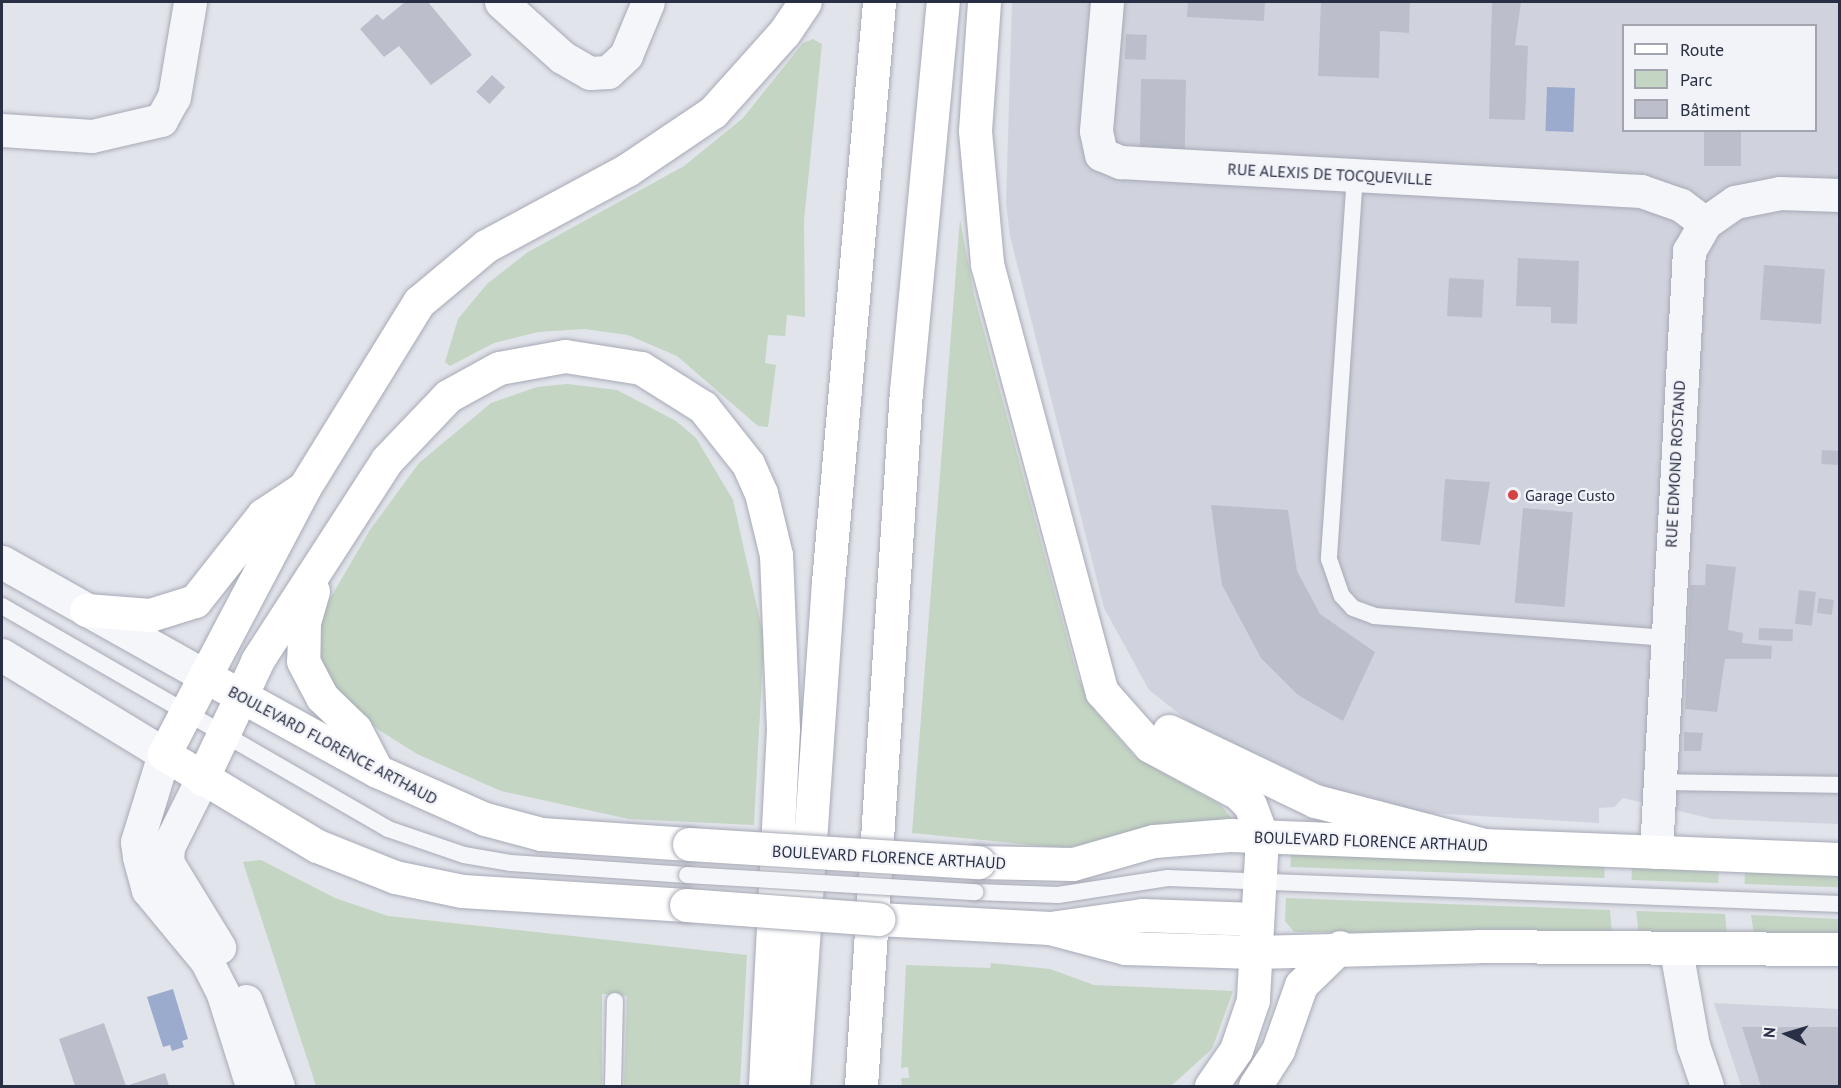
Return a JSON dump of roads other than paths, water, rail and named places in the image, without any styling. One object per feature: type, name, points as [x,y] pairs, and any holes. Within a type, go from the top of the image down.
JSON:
[{"type":"main road","points":[[164,754],[304,488],[400,329],[437,283],[486,246],[627,170],[713,111],[784,33],[805,2]]},
{"type":"main road","points":[[793,1086],[828,582],[879,2]]},
{"type":"main road","points":[[861,1086],[906,391],[943,2]]},
{"type":"main road","points":[[984,2],[975,131],[981,228],[993,299],[1102,692],[1121,719],[1150,746],[1238,794],[1250,806],[1262,837],[1256,952],[1247,1021],[1236,1050],[1211,1086]]},
{"type":"main road","points":[[202,779],[257,661],[411,430],[448,396],[499,368],[565,356],[618,361],[680,390],[720,426],[762,493],[776,555],[783,729],[765,1086]]},
{"type":"main road","points":[[86,610],[150,615],[195,601],[263,515],[304,488]]},
{"type":"main road","points":[[321,564],[304,622],[303,661],[322,697],[355,729],[377,771]]},
{"type":"main road","points":[[1095,663],[1140,709],[1197,748],[1315,801],[1484,845]]},
{"type":"main road","name":"BOULEVARD FLORENCE ARTHAUD","points":[[205,676],[377,771],[451,807],[514,828],[567,837],[688,875],[976,892],[1050,927],[1125,948],[1256,952],[1340,947],[1839,949]]},
{"type":"main road","name":"BOULEVARD FLORENCE ARTHAUD","points":[[164,754],[202,779],[317,846],[395,877],[462,891],[688,875],[976,892],[1058,866],[1171,838],[1262,837],[1839,859]]},
{"type":"main road","name":"BOULEVARD FLORENCE ARTHAUD","points":[[1050,927],[1142,915],[1257,919]]},
{"type":"main road","points":[[1255,1086],[1278,1050],[1301,985],[1340,947]]},
{"type":"street","points":[[2,130],[92,136],[161,120],[174,97],[190,2]]},
{"type":"street","points":[[501,2],[562,57],[590,73],[608,72],[626,55],[648,2]]},
{"type":"street","name":"RUE ALEXIS DE TOCQUEVILLE","points":[[1107,2],[1096,131],[1101,154],[1120,162],[1641,191],[1681,205],[1706,223]]},
{"type":"street","name":"RUE EDMOND ROSTAND","points":[[1656,852],[1683,295],[1689,251],[1706,223],[1735,202],[1780,194],[1839,195]]},
{"type":"street","name":"BOULEVARD FLORENCE ARTHAUD","points":[[2,562],[205,676]]},
{"type":"street","name":"BOULEVARD FLORENCE ARTHAUD","points":[[2,655],[164,754]]},
{"type":"street","points":[[164,754],[137,842],[139,857],[148,890],[206,960],[218,986],[252,1086]]},
{"type":"street","points":[[202,779],[168,848],[167,862],[226,957],[278,1086]]},
{"type":"street","points":[[1676,950],[1693,1045],[1707,1086]]},
{"type":"lane","points":[[1355,176],[1329,559],[1342,596],[1353,608],[1375,616],[1666,638]]},
{"type":"lane","name":"BOULEVARD FLORENCE ARTHAUD","points":[[2,606],[224,732],[331,798],[435,846],[511,862],[688,875]]},
{"type":"lane","points":[[1659,782],[1839,785]]},
{"type":"lane","name":"BOULEVARD FLORENCE ARTHAUD","points":[[976,892],[1073,894],[1168,879],[1839,904]]},
{"type":"lane","points":[[613,1086],[615,1000]]},
{"type":"water","points":[[1547,87],[1575,88],[1573,132],[1545,131]]},
{"type":"water","points":[[173,989],[188,1039],[182,1041],[184,1047],[172,1051],[170,1045],[163,1047],[147,997]]},
{"type":"place","name":"Garage Custo","points":[[1513,495]]}]
